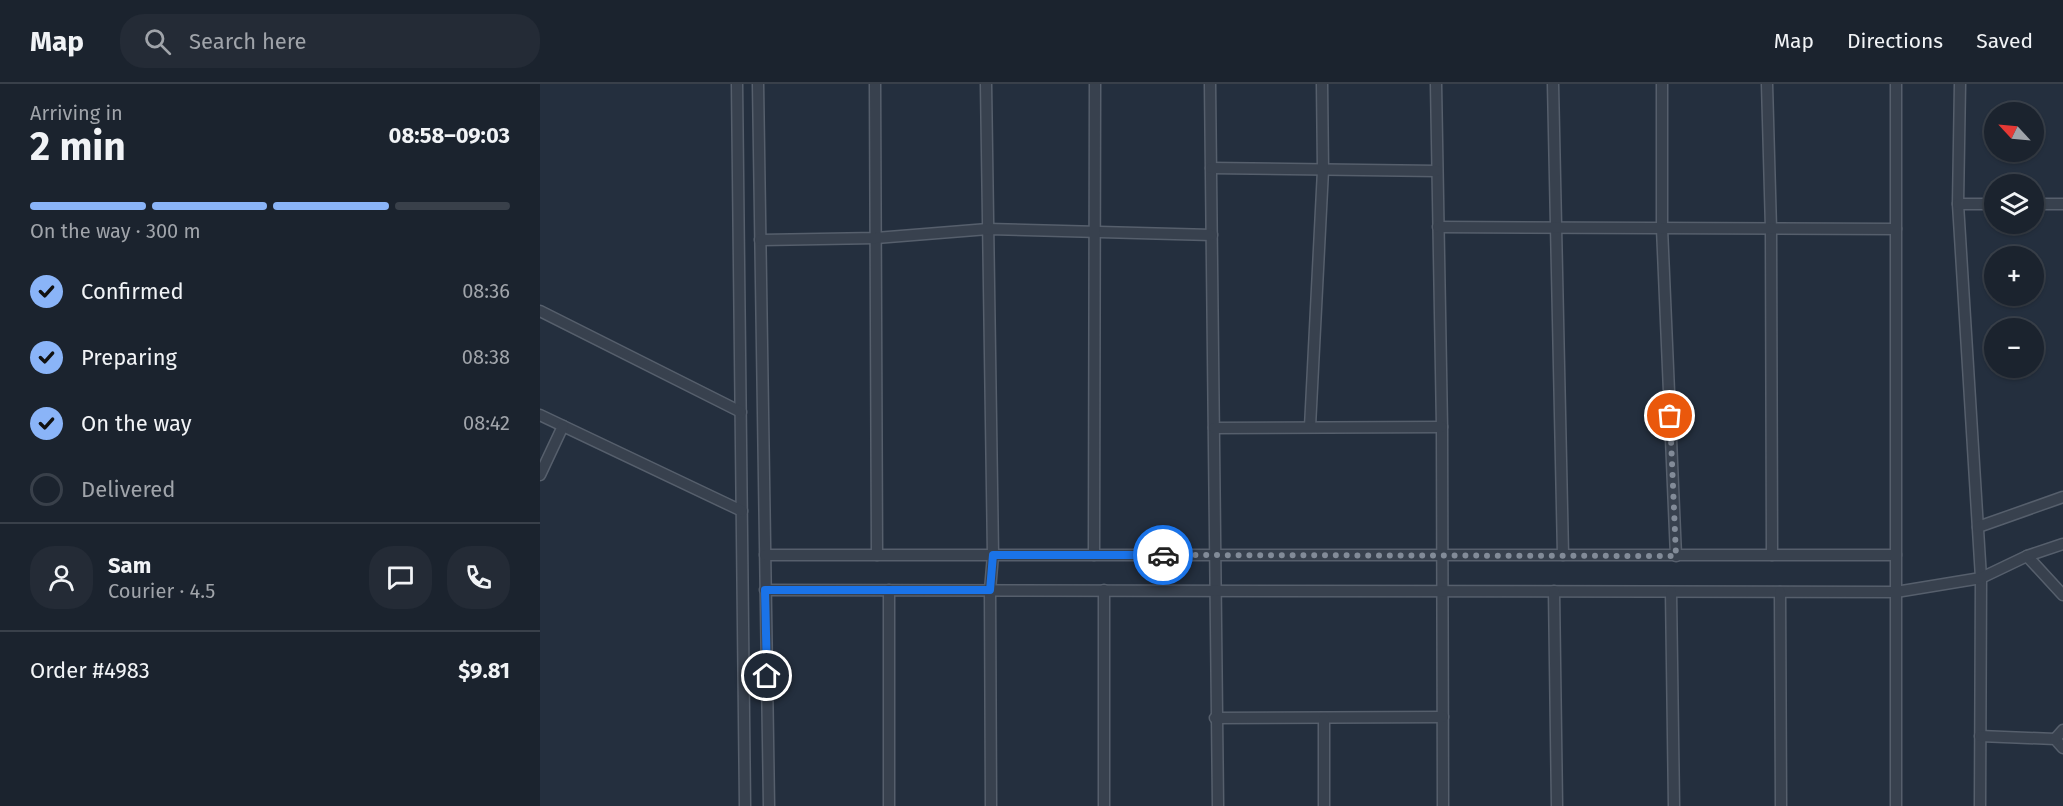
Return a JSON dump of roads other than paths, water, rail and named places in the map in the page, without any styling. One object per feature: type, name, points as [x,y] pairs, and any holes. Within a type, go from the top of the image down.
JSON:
[{"type":"street","points":[[737,84],[745,806]]},
{"type":"street","points":[[758,84],[769,806]]},
{"type":"street","points":[[875,84],[877,555]]},
{"type":"street","points":[[986,84],[993,555],[990,590],[991,806]]},
{"type":"street","points":[[1094,555],[1095,84]]},
{"type":"street","points":[[1210,84],[1215,718],[1218,806]]},
{"type":"street","points":[[1310,427],[1323,170],[1322,84]]},
{"type":"street","points":[[1436,84],[1442,427],[1443,806]]},
{"type":"street","points":[[1553,84],[1554,228],[1563,555]]},
{"type":"street","points":[[1662,84],[1662,228],[1676,556]]},
{"type":"street","points":[[1767,84],[1771,228],[1772,555]]},
{"type":"street","points":[[1896,84],[1896,806]]},
{"type":"street","points":[[1960,84],[1958,204],[1981,578],[1980,806]]},
{"type":"street","points":[[1211,168],[1437,171]]},
{"type":"street","points":[[1958,204],[1984,204]]},
{"type":"street","points":[[2044,204],[2063,204]]},
{"type":"street","points":[[1438,227],[1896,229]]},
{"type":"street","points":[[760,240],[876,238],[988,229],[1212,236]]},
{"type":"street","points":[[540,311],[741,412]]},
{"type":"street","points":[[540,415],[742,511]]},
{"type":"street","points":[[540,475],[563,426]]},
{"type":"street","points":[[1214,428],[1442,427]]},
{"type":"street","points":[[1978,527],[2063,497]]},
{"type":"street","points":[[765,590],[1896,592],[1981,578],[2027,556],[2063,544]]},
{"type":"street","points":[[765,555],[1896,555]]},
{"type":"street","points":[[2027,556],[2063,595]]},
{"type":"street","points":[[889,590],[889,806]]},
{"type":"street","points":[[1104,590],[1104,806]]},
{"type":"street","points":[[1554,591],[1557,806]]},
{"type":"street","points":[[1671,592],[1674,806]]},
{"type":"street","points":[[1780,592],[1780,806]]},
{"type":"street","points":[[1215,718],[1443,717]]},
{"type":"street","points":[[1324,718],[1324,806]]},
{"type":"street","points":[[2055,739],[2063,730]]},
{"type":"street","points":[[1980,736],[2055,739],[2063,748]]}]
